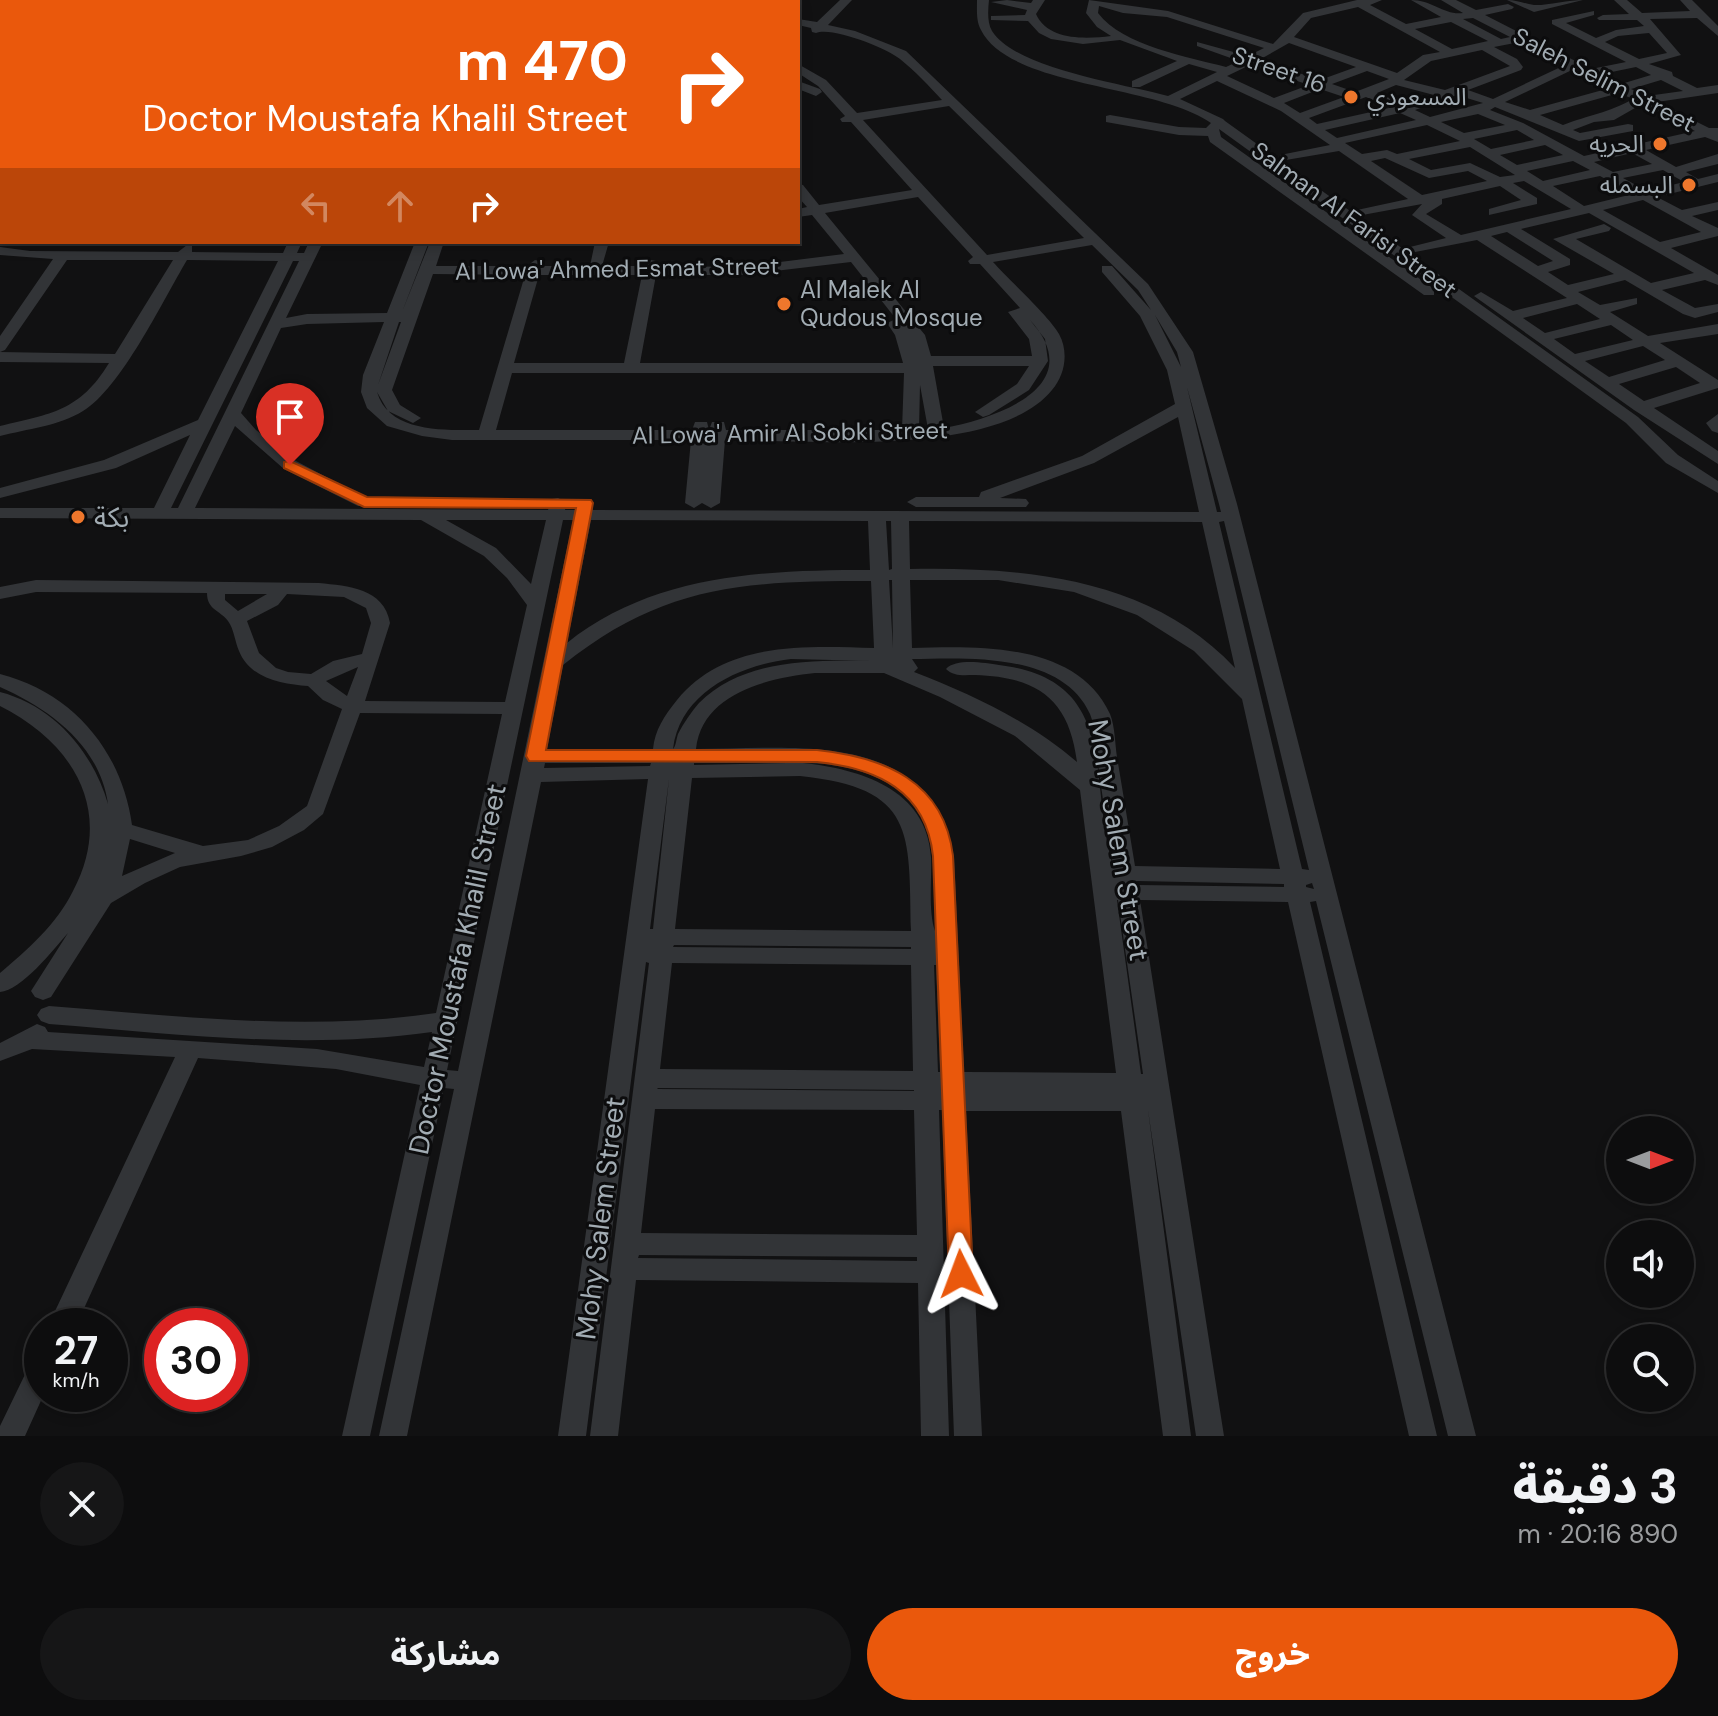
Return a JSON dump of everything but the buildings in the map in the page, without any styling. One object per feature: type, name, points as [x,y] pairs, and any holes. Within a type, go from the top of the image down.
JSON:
[{"type":"street","points":[[805,25],[833,0]]},
{"type":"street","points":[[805,25],[846,0]]},
{"type":"street","points":[[1303,0],[1322,10]]},
{"type":"street","points":[[1417,0],[1498,42]]},
{"type":"street","points":[[1686,0],[1718,33]]},
{"type":"street","points":[[993,1],[1034,8],[995,18],[993,1]]},
{"type":"street","name":"Salman Al Farisi Street","points":[[993,1],[982,17],[991,37],[1016,55],[1051,68],[1175,97],[1196,108],[1215,127],[1215,139],[1586,404],[1606,414],[1636,414],[1714,454]]},
{"type":"street","points":[[1275,48],[1168,14],[1123,10],[1094,1],[1090,9],[1091,17],[1117,32],[1191,59],[1274,102],[1418,199]]},
{"type":"street","points":[[1175,97],[1275,48],[1288,39],[1301,19],[1322,10],[1368,1],[1404,28],[1449,52]]},
{"type":"street","name":"Saleh Selim Street","points":[[1454,1],[1524,40],[1715,133]]},
{"type":"street","points":[[1404,28],[1511,3],[1532,9],[1569,1],[1595,11],[1640,16],[1718,16]]},
{"type":"street","points":[[1136,21],[1174,2]]},
{"type":"street","points":[[1622,2],[1657,4],[1667,16]]},
{"type":"street","points":[[1550,76],[1564,80],[1636,62],[1669,59],[1675,55],[1640,16],[1622,2]]},
{"type":"street","points":[[1034,8],[1037,29],[1049,35],[1096,43],[1117,32]]},
{"type":"street","points":[[1595,11],[1556,20],[1636,62],[1705,90]]},
{"type":"street","points":[[1595,11],[1616,33]]},
{"type":"street","name":"Salman Al Farisi Street","points":[[995,18],[1005,35],[1029,51],[1175,97],[1229,118],[1606,383],[1636,414],[1655,445],[1717,486]]},
{"type":"street","points":[[805,25],[886,55],[948,106],[1085,238],[1143,287],[1179,341],[1192,370],[1230,511],[1462,1436]]},
{"type":"street","points":[[1596,42],[1616,33],[1652,29]]},
{"type":"street","points":[[1559,35],[1575,32]]},
{"type":"street","points":[[1176,55],[1227,33]]},
{"type":"street","points":[[1298,118],[1397,80],[1420,61],[1498,42],[1544,38]]},
{"type":"street","points":[[1288,39],[1369,66],[1397,80],[1458,91],[1605,175],[1716,233]]},
{"type":"street","name":"Street 16","points":[[1201,44],[1292,71],[1321,85],[1406,109],[1712,278]]},
{"type":"street","points":[[1312,129],[1406,109],[1515,68],[1516,64],[1482,45]]},
{"type":"street","points":[[1313,61],[1330,53]]},
{"type":"street","points":[[1136,84],[1191,59]]},
{"type":"street","points":[[1669,59],[1705,90]]},
{"type":"street","points":[[1285,158],[1393,131],[1405,136],[1487,107],[1574,65]]},
{"type":"street","points":[[1274,102],[1369,66]]},
{"type":"street","name":"Al Lowa' Amir Al Sobki Street","points":[[436,244],[428,267],[369,384],[371,403],[377,412],[400,426],[415,430],[910,430],[992,421],[1022,408],[1051,382],[1059,364],[1057,344],[1046,325],[975,257],[850,121],[815,78],[800,69]]},
{"type":"street","points":[[1250,90],[1292,71]]},
{"type":"street","points":[[1530,115],[1553,104],[1585,99],[1618,87],[1664,75],[1687,74]]},
{"type":"street","name":"Al Lowa' Amir Al Sobki Street","points":[[800,79],[850,121]]},
{"type":"street","points":[[800,86],[816,92]]},
{"type":"street","points":[[1564,129],[1592,118],[1607,117],[1644,100],[1705,90]]},
{"type":"street","points":[[850,121],[948,106]]},
{"type":"street","points":[[1487,107],[1530,115],[1579,137],[1599,152]]},
{"type":"street","points":[[1607,117],[1658,143]]},
{"type":"street","points":[[1110,119],[1179,131],[1215,127]]},
{"type":"street","points":[[1397,158],[1519,126]]},
{"type":"street","points":[[1579,137],[1628,128]]},
{"type":"street","points":[[1362,213],[1500,182],[1574,157],[1715,133]]},
{"type":"street","points":[[1541,185],[1670,168],[1718,158],[1682,138]]},
{"type":"street","points":[[1489,153],[1547,141]]},
{"type":"street","points":[[1634,149],[1696,183]]},
{"type":"street","points":[[1358,159],[1384,154],[1425,173],[1470,167],[1532,201],[1494,212]]},
{"type":"street","points":[[1415,250],[1718,178]]},
{"type":"street","points":[[803,208],[913,190]]},
{"type":"street","points":[[1442,194],[1436,203],[1421,210],[1419,215],[1459,240]]},
{"type":"street","points":[[1679,215],[1718,206]]},
{"type":"street","points":[[803,208],[846,255],[901,330],[916,363],[935,428]]},
{"type":"street","points":[[1508,227],[1565,262],[1537,271]]},
{"type":"street","points":[[1537,244],[1604,228]]},
{"type":"street","points":[[1658,247],[1716,233]]},
{"type":"street","points":[[1479,235],[1698,373],[1712,385],[1636,414]]},
{"type":"street","points":[[975,257],[1085,238]]},
{"type":"street","points":[[1085,238],[1147,314],[1175,370],[1423,1436]]},
{"type":"street","points":[[1564,238],[1627,275],[1646,296],[1691,312],[1718,308]]},
{"type":"street","name":"Al Lowa' Amir Al Sobki Street","points":[[403,313],[421,244]]},
{"type":"street","points":[[596,264],[601,244]]},
{"type":"street","points":[[7,248],[57,255],[180,249]]},
{"type":"street","points":[[7,248],[312,250],[186,507]]},
{"type":"street","points":[[0,431],[32,426],[77,408],[101,390],[112,362],[180,249]]},
{"type":"street","points":[[163,507],[291,250]]},
{"type":"street","points":[[1560,258],[1587,251]]},
{"type":"street","points":[[0,326],[57,255]]},
{"type":"street","points":[[0,347],[57,255]]},
{"type":"street","name":"Al Lowa' Ahmed Esmat Street","points":[[428,267],[759,270],[846,255]]},
{"type":"street","name":"Al Lowa' Amir Al Sobki Street","points":[[935,428],[1002,403],[1023,387],[1040,361],[1040,350],[1031,328],[975,257]]},
{"type":"street","name":"Al Lowa' Ahmed Esmat Street","points":[[540,267],[596,264],[657,268]]},
{"type":"street","points":[[495,430],[540,267]]},
{"type":"street","points":[[639,364],[657,268]]},
{"type":"street","points":[[1511,316],[1627,275]]},
{"type":"street","points":[[1599,310],[1712,278]]},
{"type":"street","points":[[285,305],[302,310],[403,313]]},
{"type":"street","points":[[276,325],[307,319],[403,313]]},
{"type":"street","points":[[1542,338],[1614,320]]},
{"type":"street","points":[[1573,359],[1647,341],[1718,329]]},
{"type":"street","points":[[0,357],[112,362]]},
{"type":"street","points":[[513,363],[1040,361]]},
{"type":"street","points":[[1606,383],[1679,361]]},
{"type":"street","points":[[0,365],[112,362]]},
{"type":"street","points":[[0,423],[42,412],[70,400],[88,387],[112,362]]},
{"type":"street","points":[[910,430],[916,363]]},
{"type":"street","points":[[1698,373],[1718,368]]},
{"type":"street","points":[[965,502],[1032,483],[1091,460],[1140,435],[1182,407]]},
{"type":"street","points":[[232,413],[259,442],[290,465],[364,502]]},
{"type":"street","points":[[1718,419],[1714,423],[1718,428]]},
{"type":"street","points":[[0,493],[110,464],[203,424]]},
{"type":"street","points":[[702,503],[709,430]]},
{"type":"street","points":[[1655,445],[1688,440]]},
{"type":"street","points":[[3,511],[364,502],[877,516],[1230,511]]},
{"type":"street","points":[[584,509],[702,503],[965,502],[1207,511]]},
{"type":"street","points":[[186,507],[421,514],[556,509]]},
{"type":"street","name":"Doctor Moustafa Khalil Street","points":[[356,1436],[556,509]]},
{"type":"street","name":"Doctor Moustafa Khalil Street","points":[[393,1436],[534,766],[584,509]]},
{"type":"street","points":[[421,514],[495,554],[509,566],[536,605]]},
{"type":"street","points":[[877,516],[880,575],[893,661]]},
{"type":"street","points":[[893,661],[901,575],[900,516]]},
{"type":"street","points":[[555,662],[574,644],[599,629],[681,592],[750,577],[1014,576],[1071,587],[1117,602],[1164,623],[1222,666],[1250,700]]},
{"type":"street","points":[[0,593],[36,586],[345,591],[365,598],[379,608],[382,621],[371,658],[316,809],[298,826],[251,847],[202,853],[150,871],[103,898]]},
{"type":"street","points":[[216,589],[216,602],[237,619],[245,645],[269,672],[286,678],[314,680],[340,665],[371,658]]},
{"type":"street","points":[[237,619],[271,601],[282,589]]},
{"type":"street","name":"Mohy Salem Street","points":[[572,1436],[636,946],[672,764],[696,718],[710,702],[749,679],[793,669],[893,661],[1010,657],[1037,663],[1078,685],[1101,716],[1210,1436]]},
{"type":"street","points":[[893,661],[1007,719],[1052,750],[1090,787]]},
{"type":"street","name":"Mohy Salem Street","points":[[893,661],[1003,671],[1041,682],[1070,703],[1078,718],[1084,738],[1104,882],[1177,1436]]},
{"type":"street","points":[[0,680],[45,700],[70,718],[91,740],[115,785],[123,830],[114,874],[103,898],[65,950],[43,991]]},
{"type":"street","points":[[314,680],[330,696],[355,707],[514,708]]},
{"type":"street","points":[[0,698],[52,727],[73,747],[96,793],[102,837],[92,879],[80,900],[48,943],[2,984]]},
{"type":"street","points":[[534,766],[672,764],[800,769],[831,772],[894,788],[919,836],[932,852],[934,948],[926,1091],[935,1436]]},
{"type":"street","name":"Mohy Salem Street","points":[[604,1436],[662,946],[672,764]]},
{"type":"street","points":[[123,830],[202,853]]},
{"type":"street","points":[[1104,882],[1324,886]]},
{"type":"street","points":[[636,946],[934,948]]},
{"type":"street","points":[[934,948],[953,1091],[968,1436]]},
{"type":"street","points":[[0,1052],[29,1040],[42,1028],[49,1015],[50,1002],[43,991],[33,985],[2,984]]},
{"type":"street","points":[[49,1015],[325,1033],[385,1031],[445,1021]]},
{"type":"street","points":[[29,1040],[345,1061],[432,1080],[467,1081]]},
{"type":"street","points":[[70,1308],[190,1050]]},
{"type":"street","points":[[645,1088],[1159,1093]]},
{"type":"street","points":[[625,1257],[930,1259]]},
{"type":"street","points":[[10,1436],[24,1407]]},
{"type":"place","name":"المسعودي","points":[[1351,97]]},
{"type":"place","name":"الحريه","points":[[1660,144]]},
{"type":"place","name":"البسمله","points":[[1689,185]]},
{"type":"place","name":"Al Malek Al Qudous Mosque","points":[[784,304]]},
{"type":"place","name":"بكة","points":[[78,517]]},
{"type":"route","points":[[290,465],[364,502],[585,503],[535,756],[817,756],[849,759],[879,768],[921,797],[941,833],[943,856],[961,1274]]}]
